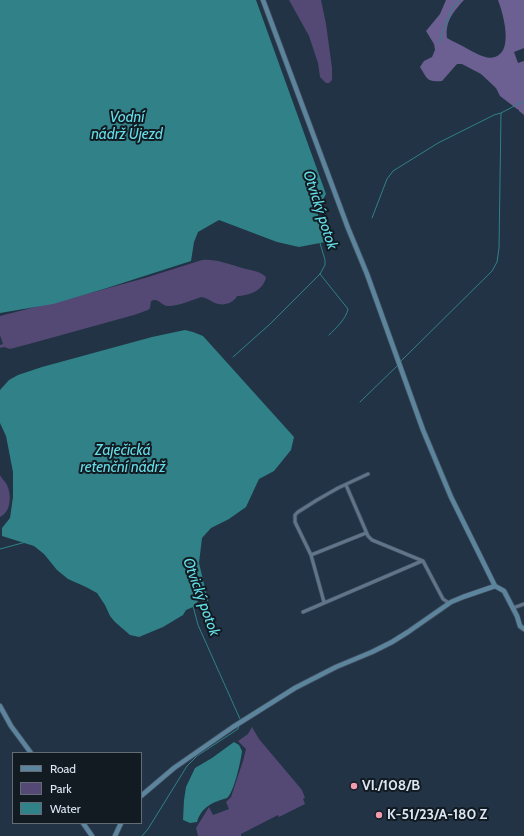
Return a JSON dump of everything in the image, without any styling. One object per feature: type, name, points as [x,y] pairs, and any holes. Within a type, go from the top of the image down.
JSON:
[{"type":"street","points":[[263,0],[348,228],[367,274],[423,430],[451,497],[495,586],[504,591],[520,626],[524,629]]},
{"type":"street","points":[[324,602],[311,555],[295,522],[295,515],[317,500],[368,474]]},
{"type":"street","points":[[346,485],[368,536],[372,540],[422,561],[443,598],[449,603]]},
{"type":"street","points":[[311,555],[366,533]]},
{"type":"street","points":[[303,612],[422,561]]},
{"type":"street","points":[[142,795],[174,768],[243,720],[295,688],[336,667],[396,640],[449,603],[495,586]]},
{"type":"street","points":[[513,608],[524,604]]},
{"type":"street","points":[[0,706],[11,726],[30,752]]},
{"type":"street","points":[[84,824],[92,836]]},
{"type":"street","points":[[115,836],[121,824]]},
{"type":"green space","points":[[289,0],[321,0],[332,68],[332,80],[329,83],[326,83],[320,77],[318,63],[309,36]]},
{"type":"green space","points":[[202,260],[217,261],[258,272],[266,277],[265,282],[259,289],[246,295],[237,296],[233,301],[226,304],[216,304],[206,298],[201,297],[171,306],[167,306],[153,300],[151,301],[150,308],[148,310],[134,315],[10,349],[4,347],[0,348],[0,345],[3,344],[0,335],[0,316],[145,278]]},
{"type":"green space","points":[[0,475],[8,488],[10,500],[7,510],[0,517]]},
{"type":"green space","points":[[252,727],[259,739],[302,790],[305,798],[303,799],[305,804],[279,817],[278,815],[241,834],[241,836],[198,836],[196,828],[209,807],[213,815],[229,809],[226,802],[231,797],[246,749],[238,741],[248,734]]},
{"type":"shaded area","points":[[446,0],[464,0],[449,21],[447,26],[447,38],[480,55],[491,58],[501,53],[506,40],[506,31],[498,0],[524,0],[524,48],[514,52],[518,63],[524,61],[524,115],[500,96],[496,88],[481,74],[462,64],[457,64],[442,81],[433,81],[428,79],[425,75],[420,67],[424,61],[432,57],[435,50],[434,44],[426,31],[440,14]]},
{"type":"water","name":"Vodní nádrž Újezd","points":[[0,0],[256,0],[326,194],[317,211],[325,242],[299,247],[277,242],[219,220],[198,232],[194,242],[191,261],[53,304],[0,313]]},
{"type":"water","name":"Zaječická retenční nádrž","points":[[185,330],[203,336],[294,437],[291,450],[274,471],[259,479],[246,507],[229,519],[211,528],[202,538],[199,563],[208,601],[204,602],[199,600],[193,607],[186,610],[183,615],[163,627],[139,637],[130,635],[115,622],[97,593],[68,579],[57,570],[44,554],[34,546],[2,536],[2,528],[10,518],[13,497],[13,472],[6,436],[0,423],[0,390],[9,380],[18,375],[42,367],[152,337]]},
{"type":"water","points":[[234,742],[239,745],[242,751],[237,776],[230,795],[227,798],[207,807],[200,815],[197,822],[190,823],[183,820],[186,787],[195,768]]},
{"type":"waterway","points":[[439,42],[452,8],[459,0]]},
{"type":"waterway","points":[[400,362],[492,271],[497,262],[499,248],[501,113],[524,101]]},
{"type":"waterway","points":[[372,218],[387,179],[393,171],[438,143],[494,115],[501,113]]},
{"type":"waterway","name":"Otvický potok","points":[[233,357],[270,324],[320,274],[325,265],[320,243]]},
{"type":"waterway","points":[[320,274],[348,309],[343,320],[329,335]]},
{"type":"waterway","points":[[360,402],[398,365]]},
{"type":"waterway","points":[[0,549],[26,542]]},
{"type":"waterway","name":"Otvický potok","points":[[193,606],[198,625],[240,719]]},
{"type":"waterway","name":"Otvický potok","points":[[142,836],[148,829],[187,766],[197,756],[238,729],[239,726]]},
{"type":"place","name":"VI./108/B","points":[[354,786]]},
{"type":"place","name":"K-51/23/A-180 Z","points":[[379,815]]}]
